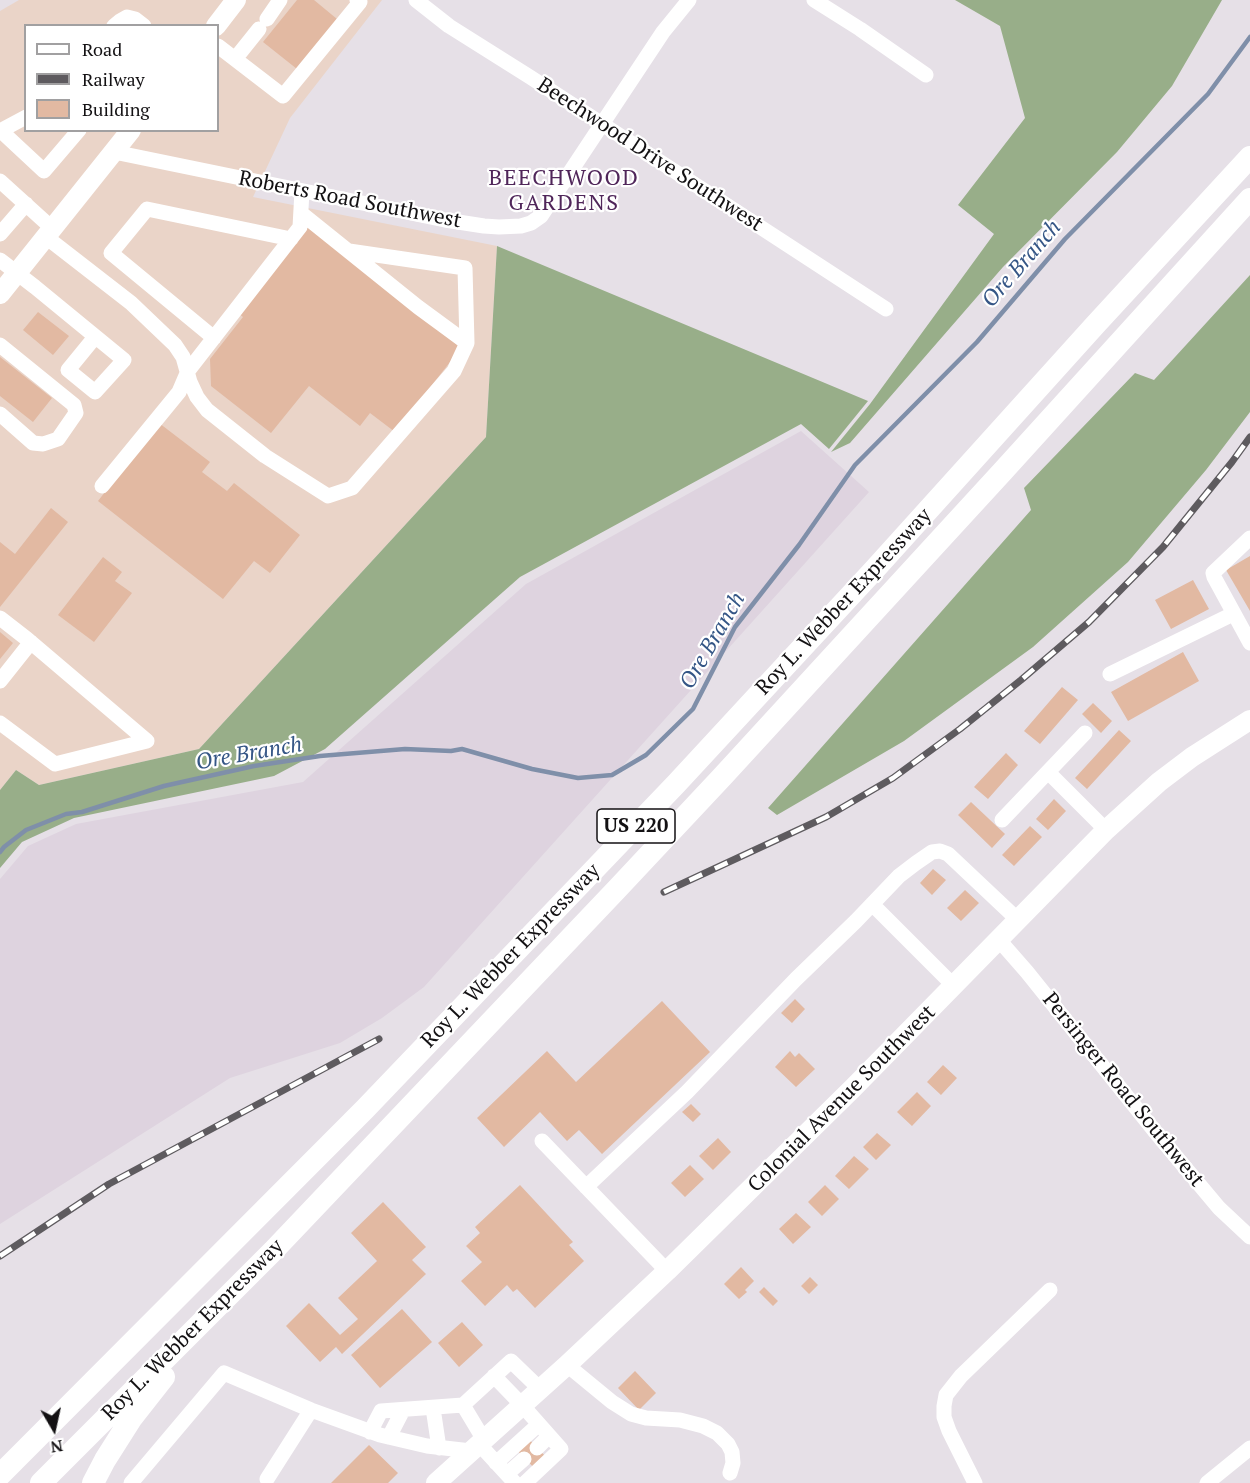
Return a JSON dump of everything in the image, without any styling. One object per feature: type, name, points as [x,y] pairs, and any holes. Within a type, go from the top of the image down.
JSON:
[{"type":"highway","name":"Roy L. Webber Expressway","points":[[0,1475],[374,1100],[667,793],[874,570],[1080,341],[1250,157]]},
{"type":"highway","name":"Roy L. Webber Expressway","points":[[41,1483],[273,1251],[722,777],[1250,199]]},
{"type":"highway","points":[[93,1483],[137,1411],[164,1378],[213,1326],[273,1251]]},
{"type":"main road","points":[[218,24],[236,0]]},
{"type":"main road","points":[[0,294],[129,132]]},
{"type":"main road","name":"Colonial Avenue Southwest","points":[[441,1481],[667,1271],[854,1088],[1106,830],[1159,782],[1192,757],[1250,720]]},
{"type":"street","points":[[235,59],[280,0]]},
{"type":"street","name":"Beechwood Drive Southwest","points":[[416,0],[449,26],[886,309]]},
{"type":"street","name":"Roberts Road Southwest","points":[[114,152],[444,220],[484,226],[521,226],[541,216],[663,32],[689,0]]},
{"type":"street","points":[[814,0],[927,75]]},
{"type":"street","points":[[219,47],[283,96],[360,1]]},
{"type":"street","points":[[116,24],[128,17],[141,24]]},
{"type":"street","points":[[24,118],[0,131],[44,171],[76,132]]},
{"type":"street","points":[[0,180],[26,204],[49,233],[131,303],[175,345],[183,357],[197,397],[207,410],[266,456],[328,496],[352,488],[454,370],[467,342],[465,268],[349,251]]},
{"type":"street","points":[[102,486],[180,392],[188,371],[300,227],[302,191]]},
{"type":"street","points":[[0,234],[26,204]]},
{"type":"street","points":[[214,338],[111,253],[147,208],[291,239]]},
{"type":"street","points":[[301,213],[418,307],[467,342]]},
{"type":"street","points":[[0,260],[124,360],[95,392],[68,370],[95,337]]},
{"type":"street","points":[[0,414],[33,443],[43,444],[58,439],[76,413],[74,405],[1,348]]},
{"type":"street","points":[[1250,538],[1213,573],[1250,643]]},
{"type":"street","points":[[1110,674],[1233,614]]},
{"type":"street","points":[[0,618],[147,741],[55,764],[0,723]]},
{"type":"street","points":[[0,681],[31,642]]},
{"type":"street","points":[[1002,820],[1085,734]]},
{"type":"street","points":[[1048,772],[1106,830]]},
{"type":"street","points":[[586,1186],[687,1092],[899,876],[932,852],[940,851],[948,854],[1017,919]]},
{"type":"street","points":[[872,904],[954,986]]},
{"type":"street","name":"Persinger Road Southwest","points":[[999,940],[1212,1200],[1250,1237]]},
{"type":"street","points":[[542,1141],[667,1271]]},
{"type":"street","points":[[975,1483],[944,1417],[946,1395],[961,1376],[1050,1290]]},
{"type":"street","points":[[370,1432],[381,1412],[463,1405],[511,1361],[540,1389]]},
{"type":"street","points":[[567,1365],[612,1402],[632,1414],[645,1418],[680,1420],[703,1426],[717,1434],[728,1444],[732,1452],[733,1463],[730,1473]]},
{"type":"street","points":[[131,1483],[224,1373],[370,1432],[439,1448],[478,1445]]},
{"type":"street","points":[[494,1376],[561,1449],[525,1483]]},
{"type":"street","points":[[463,1405],[478,1445],[506,1473]]},
{"type":"street","points":[[433,1408],[439,1448]]},
{"type":"street","points":[[267,1479],[311,1410]]},
{"type":"street","points":[[389,1437],[404,1410]]},
{"type":"street","points":[[506,1473],[539,1424]]},
{"type":"street","points":[[537,1448],[549,1436]]},
{"type":"street","points":[[1207,1483],[1250,1448]]},
{"type":"street","points":[[506,1473],[524,1459]]},
{"type":"shaded area","points":[[19,0],[382,0],[290,118],[253,197],[497,246],[486,437],[199,749],[39,785],[16,770],[0,790],[0,11]]},
{"type":"shaded area","points":[[801,431],[869,492],[424,987],[382,1018],[340,1043],[230,1078],[0,1224],[0,879],[28,846],[76,824],[303,782],[526,584]]},
{"type":"green space","points":[[955,0],[1222,0],[1172,86],[1117,152],[1003,267],[850,443],[831,452],[870,404],[994,234],[958,205],[1025,118],[1000,26]]},
{"type":"green space","points":[[497,246],[868,401],[829,449],[801,424],[520,577],[325,749],[274,776],[74,818],[22,842],[0,868],[0,790],[16,770],[39,785],[199,749],[486,437]]},
{"type":"green space","points":[[1250,275],[1250,412],[1206,470],[1128,562],[1033,647],[904,741],[777,815],[768,808],[1031,510],[1024,488],[1135,373],[1154,380]]},
{"type":"building","points":[[297,0],[314,0],[337,19],[297,69],[263,42]]},
{"type":"building","points":[[306,226],[461,348],[395,432],[370,413],[360,426],[309,386],[271,433],[211,386],[210,359],[243,317],[238,313]]},
{"type":"building","points":[[38,312],[69,336],[53,355],[23,330]]},
{"type":"building","points":[[0,357],[52,398],[33,422],[0,396]]},
{"type":"building","points":[[159,423],[210,462],[202,472],[227,491],[234,483],[300,535],[270,573],[254,561],[223,599],[98,501]]},
{"type":"building","points":[[51,508],[68,522],[0,607],[0,542],[15,554]]},
{"type":"building","points":[[1250,556],[1250,611],[1226,570]]},
{"type":"building","points":[[103,557],[122,572],[115,581],[132,593],[94,642],[58,615]]},
{"type":"building","points":[[1193,580],[1209,609],[1171,629],[1155,600]]},
{"type":"building","points":[[0,632],[13,643],[0,659]]},
{"type":"building","points":[[1183,652],[1199,681],[1128,721],[1111,692]]},
{"type":"building","points":[[1062,687],[1078,700],[1040,744],[1024,731]]},
{"type":"building","points":[[1093,703],[1112,721],[1101,733],[1082,714]]},
{"type":"building","points":[[1119,730],[1131,741],[1087,789],[1075,778]]},
{"type":"building","points":[[1006,753],[1018,765],[988,799],[974,787]]},
{"type":"building","points":[[1054,799],[1066,811],[1048,830],[1036,819]]},
{"type":"building","points":[[971,802],[1005,834],[992,848],[958,815]]},
{"type":"building","points":[[1030,826],[1042,837],[1014,866],[1002,855]]},
{"type":"building","points":[[933,869],[946,880],[932,895],[920,883]]},
{"type":"building","points":[[965,890],[979,903],[961,921],[947,908]]},
{"type":"building","points":[[795,999],[805,1009],[792,1023],[781,1013]]},
{"type":"building","points":[[662,1001],[710,1052],[602,1154],[579,1130],[567,1141],[540,1112],[504,1147],[477,1118],[547,1051],[576,1082]]},
{"type":"building","points":[[790,1051],[795,1057],[799,1053],[815,1069],[796,1087],[775,1067]]},
{"type":"building","points":[[943,1065],[957,1078],[941,1095],[927,1082]]},
{"type":"building","points":[[917,1092],[931,1106],[912,1126],[897,1112]]},
{"type":"building","points":[[691,1104],[701,1114],[693,1122],[682,1112]]},
{"type":"building","points":[[877,1133],[891,1145],[876,1160],[863,1147]]},
{"type":"building","points":[[718,1138],[731,1152],[713,1170],[699,1156]]},
{"type":"building","points":[[854,1156],[869,1169],[849,1189],[835,1176]]},
{"type":"building","points":[[690,1165],[704,1179],[685,1197],[671,1183]]},
{"type":"building","points":[[520,1185],[573,1242],[569,1245],[584,1261],[535,1308],[517,1289],[513,1292],[507,1285],[485,1306],[461,1281],[482,1262],[466,1246],[480,1233],[475,1227]]},
{"type":"building","points":[[825,1185],[839,1199],[822,1216],[808,1202]]},
{"type":"building","points":[[383,1202],[426,1247],[412,1260],[426,1274],[342,1354],[336,1347],[320,1362],[286,1326],[309,1303],[340,1335],[358,1319],[338,1298],[377,1261],[351,1233]]},
{"type":"building","points":[[796,1213],[811,1227],[793,1244],[779,1229]]},
{"type":"building","points":[[741,1267],[754,1281],[739,1299],[724,1284]]},
{"type":"building","points":[[810,1277],[818,1285],[809,1294],[801,1286]]},
{"type":"building","points":[[764,1287],[778,1301],[773,1306],[759,1292]]},
{"type":"building","points":[[402,1309],[432,1342],[380,1388],[351,1355]]},
{"type":"building","points":[[462,1322],[483,1345],[459,1367],[438,1343]]},
{"type":"building","points":[[635,1371],[656,1393],[639,1410],[618,1388]]},
{"type":"building","points":[[527,1437],[548,1459],[536,1470],[515,1448]]},
{"type":"building","points":[[369,1445],[398,1473],[388,1483],[331,1483]]},
{"type":"waterway","name":"Ore Branch","points":[[0,852],[26,830],[66,814],[82,812],[164,786],[254,766],[320,756],[405,749],[451,751],[462,749],[532,769],[578,778],[612,775],[646,755],[693,709],[735,627],[799,545],[855,465],[977,342],[1065,239],[1208,94],[1250,37]]},
{"type":"railway","points":[[664,892],[826,817],[893,778],[960,729],[1089,622],[1163,547],[1250,437]]},
{"type":"railway","points":[[0,1256],[109,1184],[379,1039]]},
{"type":"district","name":"BEECHWOOD GARDENS","points":[[564,192]]}]
